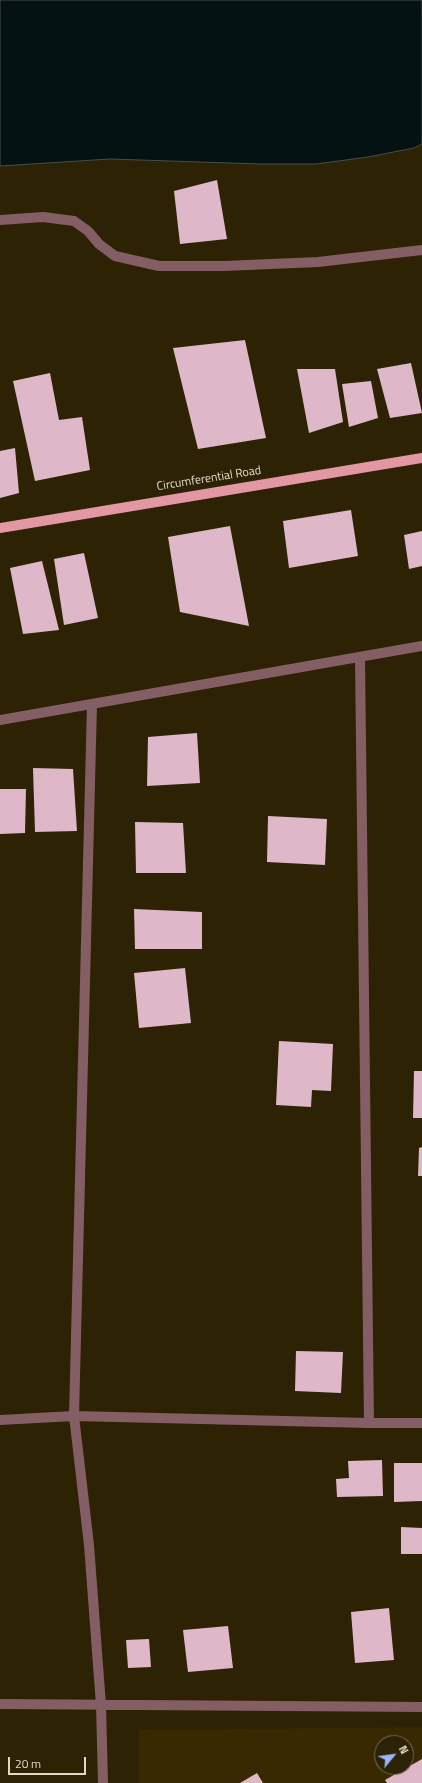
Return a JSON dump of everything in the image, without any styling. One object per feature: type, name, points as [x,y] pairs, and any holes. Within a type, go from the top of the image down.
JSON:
[{"type":"main road","name":"Circumferential Road","points":[[0,528],[422,458]]},
{"type":"street","points":[[0,220],[43,217],[74,221],[88,231],[99,244],[115,256],[159,266],[224,266],[318,262],[422,250]]},
{"type":"street","points":[[0,720],[422,646]]},
{"type":"street","points":[[360,657],[368,1423]]},
{"type":"street","points":[[92,704],[74,1416],[89,1545],[101,1705],[104,1783]]},
{"type":"street","points":[[0,1420],[74,1416],[422,1423]]},
{"type":"street","points":[[0,1704],[422,1707]]},
{"type":"shaded area","points":[[0,0],[422,0],[422,144],[414,148],[368,157],[316,164],[260,164],[110,159],[0,166]]},
{"type":"shaded area","points":[[422,1727],[422,1783],[139,1783],[139,1730]]},
{"type":"building","points":[[217,180],[227,239],[180,244],[174,191]]},
{"type":"building","points":[[245,340],[266,438],[198,449],[173,348]]},
{"type":"building","points":[[411,363],[422,413],[390,418],[377,369]]},
{"type":"building","points":[[297,369],[335,369],[343,422],[309,433]]},
{"type":"building","points":[[50,373],[59,420],[82,417],[90,470],[35,481],[13,381]]},
{"type":"building","points":[[371,381],[378,418],[349,427],[342,384]]},
{"type":"building","points":[[15,448],[19,493],[0,498],[0,451]]},
{"type":"building","points":[[351,510],[358,556],[289,568],[283,521]]},
{"type":"building","points":[[230,526],[249,626],[180,612],[168,537]]},
{"type":"building","points":[[422,531],[422,566],[409,569],[404,535]]},
{"type":"building","points":[[84,553],[98,618],[64,625],[54,559]]},
{"type":"building","points":[[42,561],[59,630],[23,634],[10,568]]},
{"type":"building","points":[[197,733],[200,783],[147,786],[148,737]]},
{"type":"building","points":[[33,768],[73,769],[77,831],[35,832]]},
{"type":"building","points":[[0,789],[26,789],[25,833],[0,834]]},
{"type":"building","points":[[268,816],[327,819],[325,865],[267,862]]},
{"type":"building","points":[[135,822],[183,823],[186,873],[136,873]]},
{"type":"building","points":[[134,909],[202,912],[202,949],[135,949]]},
{"type":"building","points":[[185,968],[191,1023],[139,1028],[134,973]]},
{"type":"building","points":[[279,1041],[333,1044],[331,1091],[312,1090],[311,1107],[276,1105]]},
{"type":"building","points":[[414,1071],[422,1071],[422,1118],[413,1118]]},
{"type":"building","points":[[422,1147],[422,1176],[418,1176],[419,1148]]},
{"type":"building","points":[[296,1351],[343,1352],[341,1393],[295,1391]]},
{"type":"building","points":[[382,1460],[383,1496],[337,1497],[336,1479],[349,1478],[348,1461]]},
{"type":"building","points":[[394,1463],[422,1463],[422,1501],[394,1502]]},
{"type":"building","points":[[401,1527],[422,1528],[422,1554],[401,1554]]},
{"type":"building","points":[[389,1608],[394,1660],[355,1663],[351,1612]]},
{"type":"building","points":[[228,1626],[233,1668],[188,1672],[183,1630]]},
{"type":"building","points":[[149,1639],[151,1667],[128,1668],[126,1640]]},
{"type":"building","points":[[422,1759],[422,1783],[387,1783],[385,1780],[394,1775],[414,1775],[414,1764]]},
{"type":"building","points":[[257,1773],[263,1783],[240,1783]]}]
